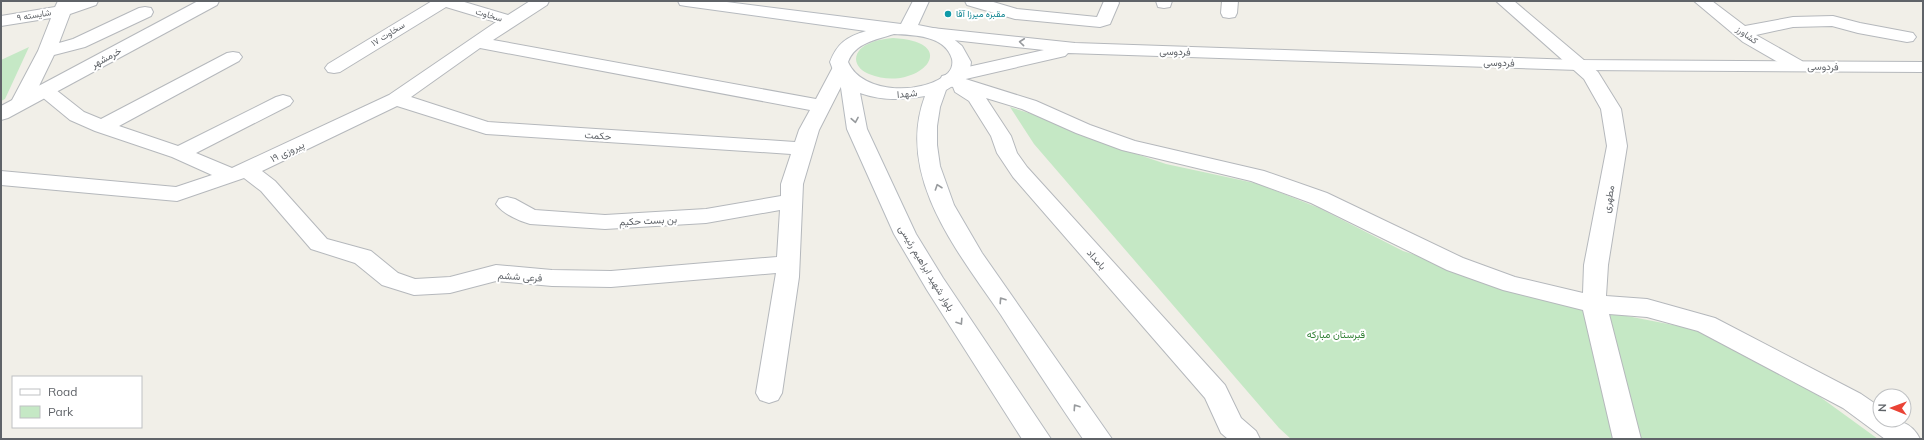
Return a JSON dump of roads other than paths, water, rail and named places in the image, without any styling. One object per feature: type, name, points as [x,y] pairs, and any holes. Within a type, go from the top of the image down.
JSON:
[{"type":"street","name":"شایسته ۹","points":[[1,21],[90,1]]},
{"type":"street","name":"خرمشهر","points":[[1,114],[211,1]]},
{"type":"street","name":"سخاوت","points":[[443,1],[511,21]]},
{"type":"street","name":"سخاوت ۱۷","points":[[334,68],[443,1]]},
{"type":"street","name":"پیروزی ۱۹","points":[[1,178],[177,194],[240,173],[396,99],[477,42],[541,1]]},
{"type":"street","points":[[686,1],[797,18],[1075,48]]},
{"type":"street","points":[[769,393],[788,264],[792,184],[809,130],[822,106],[844,76],[839,60],[844,49],[856,40],[873,33],[900,29],[921,1]]},
{"type":"street","points":[[973,1],[1015,14],[1100,22],[1104,20],[1111,3]]},
{"type":"street","name":"مطهری","points":[[1504,1],[1591,76],[1611,109],[1617,146],[1596,265],[1594,304],[1627,439]]},
{"type":"street","name":"کشاورز","points":[[1702,1],[1742,32],[1796,65]]},
{"type":"street","points":[[21,102],[47,51],[64,6]]},
{"type":"street","points":[[47,51],[79,43],[145,12]]},
{"type":"street","points":[[797,18],[827,27],[838,36],[844,49]]},
{"type":"street","points":[[1742,32],[1793,22],[1833,21],[1858,28],[1907,37]]},
{"type":"street","points":[[932,33],[947,40],[957,50],[961,68],[948,81],[929,108],[926,134],[930,167],[945,208],[976,262],[1098,439]]},
{"type":"street","points":[[477,42],[822,106]]},
{"type":"street","name":"فردوسی","points":[[1075,48],[1578,65],[1796,65],[1923,67]]},
{"type":"street","name":"شهدا","points":[[844,76],[862,89],[880,94],[900,95],[920,93],[948,81],[1075,48]]},
{"type":"street","points":[[102,127],[233,57]]},
{"type":"street","name":"بلوار شهید ابراهیم رئیسی","points":[[844,76],[857,129],[905,234],[935,284],[1037,439]]},
{"type":"street","points":[[948,81],[1029,105],[1083,129],[1130,146],[1257,176],[1319,198],[1455,264],[1511,284],[1594,304],[1647,308],[1706,324],[1852,401],[1906,439]]},
{"type":"street","name":"بامداد","points":[[948,81],[976,97],[1001,136],[1007,153],[1020,172],[1216,392],[1231,425],[1246,439]]},
{"type":"street","name":"فرعی ششم","points":[[44,90],[77,116],[102,127],[240,173],[268,186],[319,244],[363,257],[390,279],[414,287],[450,285],[496,273],[552,278],[611,279],[788,264]]},
{"type":"street","name":"حکمت","points":[[396,99],[486,128],[804,148]]},
{"type":"street","points":[[179,153],[283,101]]},
{"type":"street","name":"بن بست حکیم","points":[[507,204],[530,217],[605,222],[706,216],[791,200]]},
{"type":"place","name":"مقبره میرزا آقا","points":[[948,14]]},
{"type":"park label","name":"قبرستان مبارکه","points":[[1336,334]]}]
